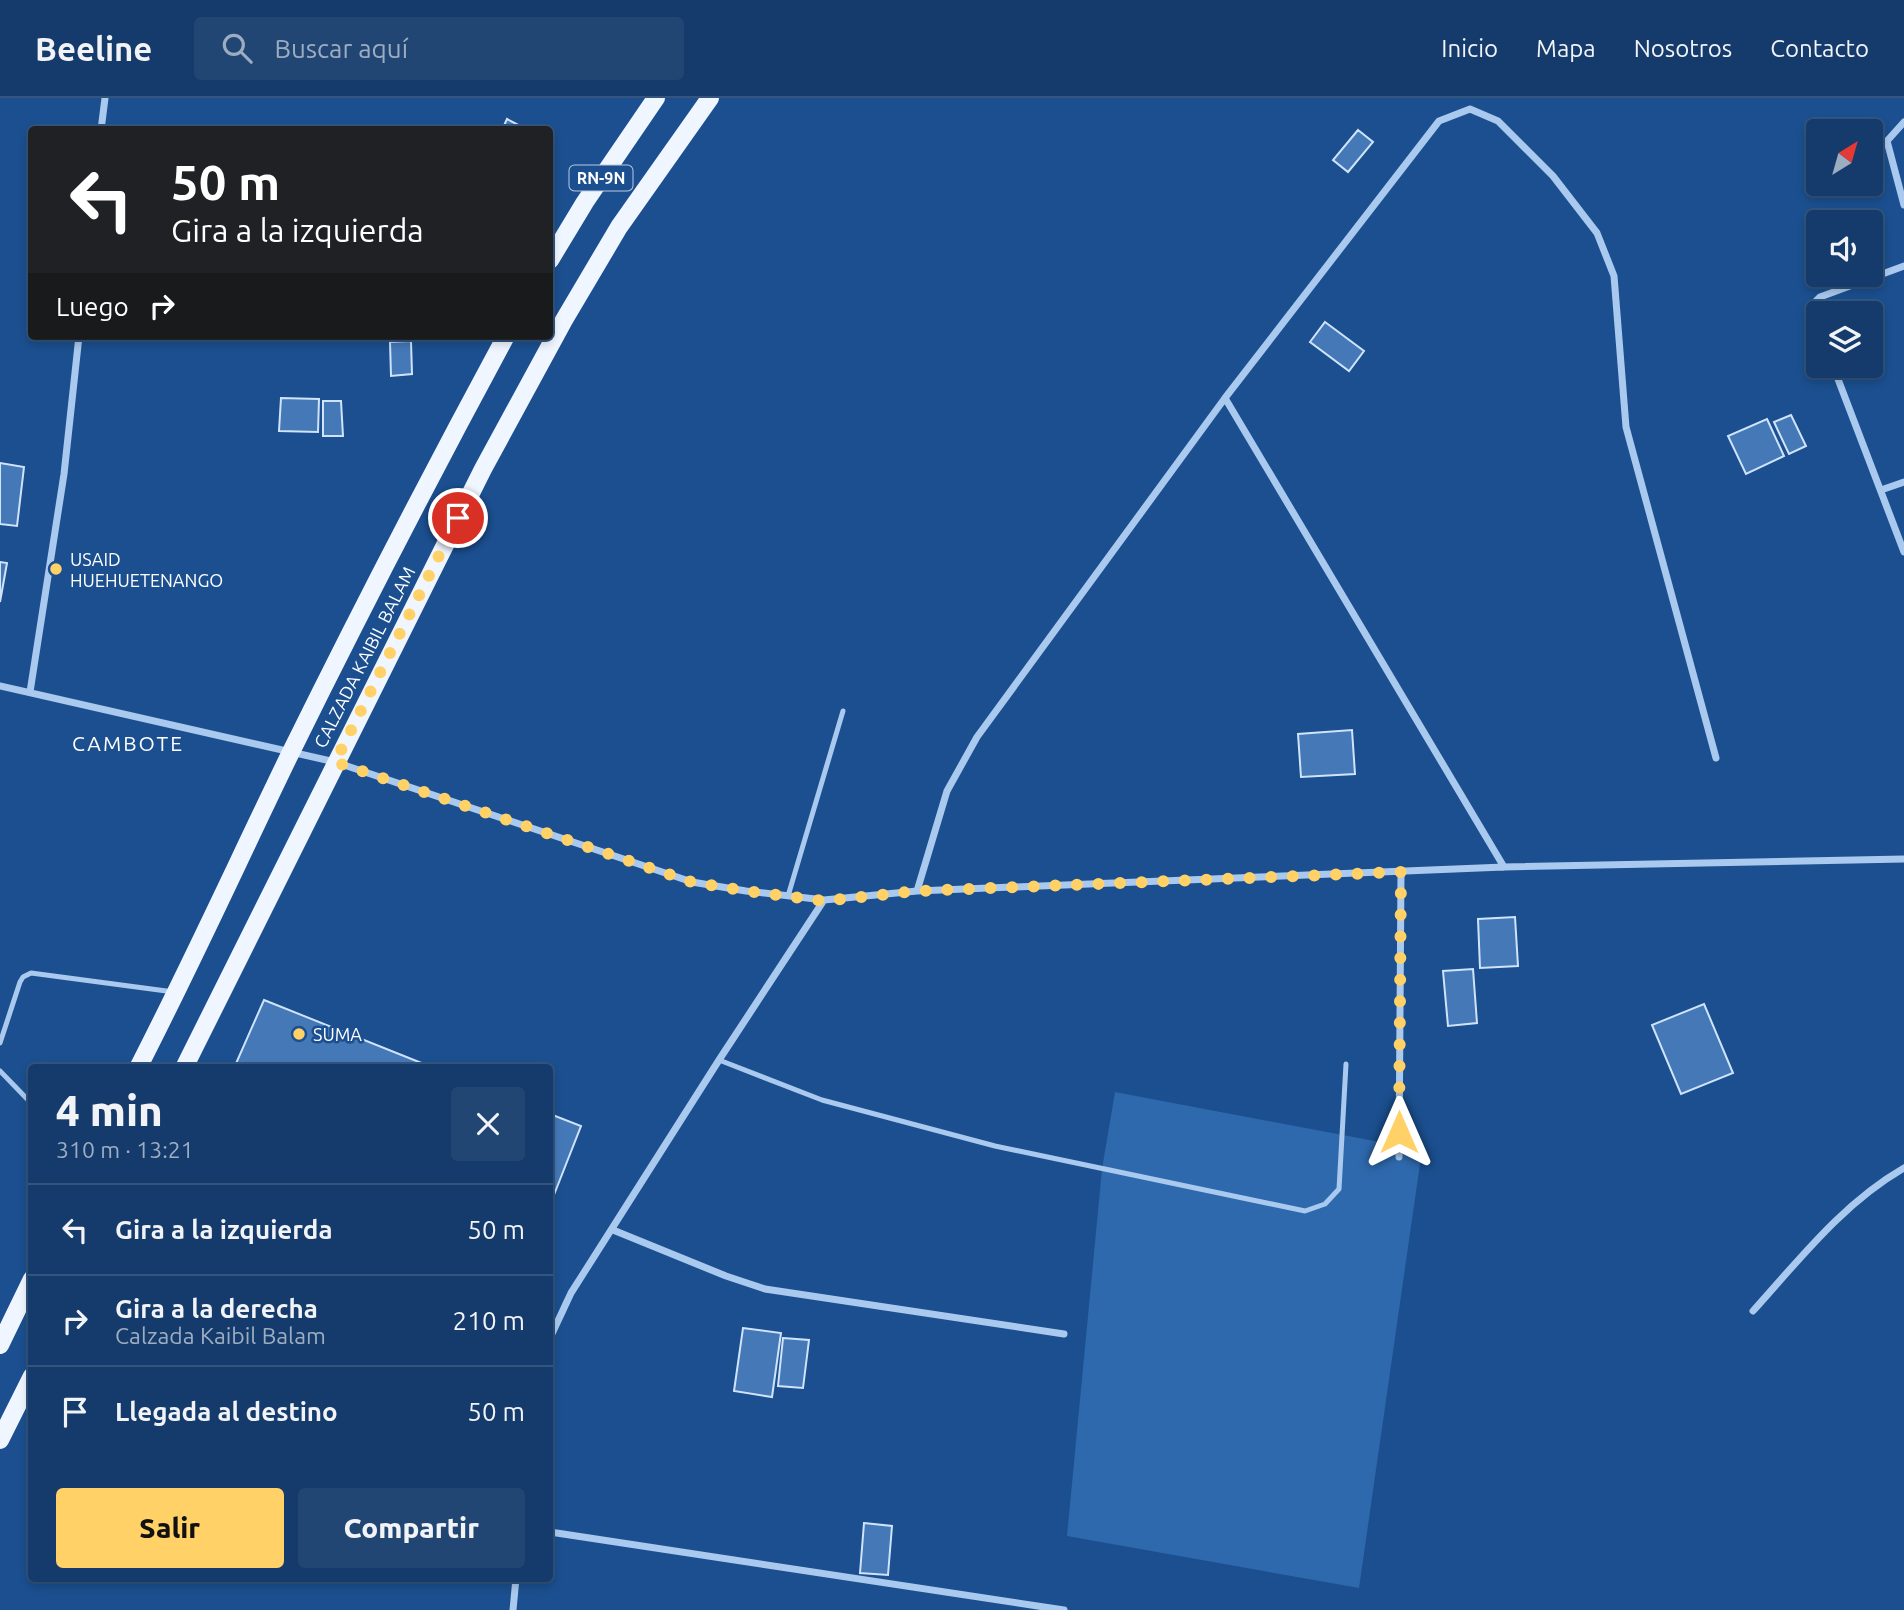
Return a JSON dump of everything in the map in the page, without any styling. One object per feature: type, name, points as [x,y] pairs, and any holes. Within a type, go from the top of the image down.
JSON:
[{"type":"main road","name":"RN-9N","points":[[553,255],[585,202],[656,98]]},
{"type":"main road","name":"CALZADA KAIBIL BALAM","points":[[186,1064],[482,469],[564,320],[619,228],[710,98]]},
{"type":"main road","name":"CALZADA KAIBIL BALAM","points":[[140,1064],[291,752],[442,454],[504,340]]},
{"type":"main road","points":[[0,1345],[28,1287]]},
{"type":"main road","points":[[0,1440],[28,1384]]},
{"type":"street","points":[[102,126],[105,98]]},
{"type":"street","points":[[917,891],[947,791],[977,737],[1225,398],[1439,121],[1470,109],[1498,121],[1553,176],[1597,233],[1614,276],[1626,427],[1716,758]]},
{"type":"street","points":[[1904,122],[1887,141],[1904,205]]},
{"type":"street","points":[[1817,301],[1904,266]]},
{"type":"street","points":[[30,692],[64,474],[79,340]]},
{"type":"street","points":[[1838,378],[1904,552]]},
{"type":"street","points":[[1225,398],[1504,867]]},
{"type":"street","points":[[1881,490],[1904,482]]},
{"type":"street","points":[[0,686],[335,762],[692,882],[824,901],[917,891],[1504,867],[1904,859]]},
{"type":"street","points":[[1399,1157],[1401,872]]},
{"type":"street","points":[[553,1332],[571,1293],[719,1059],[824,901]]},
{"type":"street","points":[[1753,1311],[1830,1226],[1877,1184],[1904,1168]]},
{"type":"street","points":[[613,1230],[765,1289],[1065,1334]]},
{"type":"street","points":[[553,1532],[1064,1610]]},
{"type":"street","points":[[513,1610],[516,1582]]},
{"type":"lane","points":[[788,896],[843,711]]},
{"type":"lane","points":[[0,1043],[20,982],[31,973],[177,992]]},
{"type":"lane","points":[[719,1059],[822,1100],[995,1146],[1306,1211],[1325,1204],[1339,1189],[1346,1064]]},
{"type":"lane","points":[[0,1071],[28,1100]]},
{"type":"shaded area","points":[[1115,1092],[1422,1150],[1359,1588],[1067,1536],[1102,1169]]},
{"type":"building","points":[[507,119],[520,126],[504,126]]},
{"type":"building","points":[[1358,130],[1373,142],[1348,172],[1333,160]]},
{"type":"building","points":[[1325,322],[1364,351],[1349,371],[1310,342]]},
{"type":"building","points":[[411,341],[412,374],[391,376],[390,342]]},
{"type":"building","points":[[281,398],[319,399],[318,432],[279,431]]},
{"type":"building","points":[[323,401],[341,401],[343,436],[323,436]]},
{"type":"building","points":[[1791,415],[1806,446],[1789,454],[1774,422]]},
{"type":"building","points":[[1767,419],[1784,456],[1746,474],[1728,436]]},
{"type":"building","points":[[0,463],[24,467],[17,526],[0,524]]},
{"type":"building","points":[[0,562],[7,563],[0,602]]},
{"type":"building","points":[[1352,730],[1355,774],[1301,777],[1298,734]]},
{"type":"building","points":[[1515,917],[1518,966],[1480,968],[1478,919]]},
{"type":"building","points":[[1473,969],[1477,1023],[1448,1026],[1443,971]]},
{"type":"building","name":"SUMA","points":[[264,1000],[424,1064],[236,1064]]},
{"type":"building","points":[[1704,1004],[1733,1073],[1681,1094],[1652,1025]]},
{"type":"building","points":[[553,1115],[581,1126],[553,1197]]},
{"type":"building","points":[[743,1328],[781,1333],[772,1397],[734,1391]]},
{"type":"building","points":[[783,1338],[809,1340],[803,1388],[778,1386]]},
{"type":"building","points":[[864,1523],[892,1526],[888,1575],[860,1573]]},
{"type":"place","name":"USAID HUEHUETENANGO","points":[[56,569]]},
{"type":"place","name":"SUMA","points":[[299,1034]]},
{"type":"district","name":"CAMBOTE","points":[[128,743]]},
{"type":"route","points":[[458,518],[335,762],[692,882],[824,901],[917,891],[1401,872],[1399,1132]]}]
